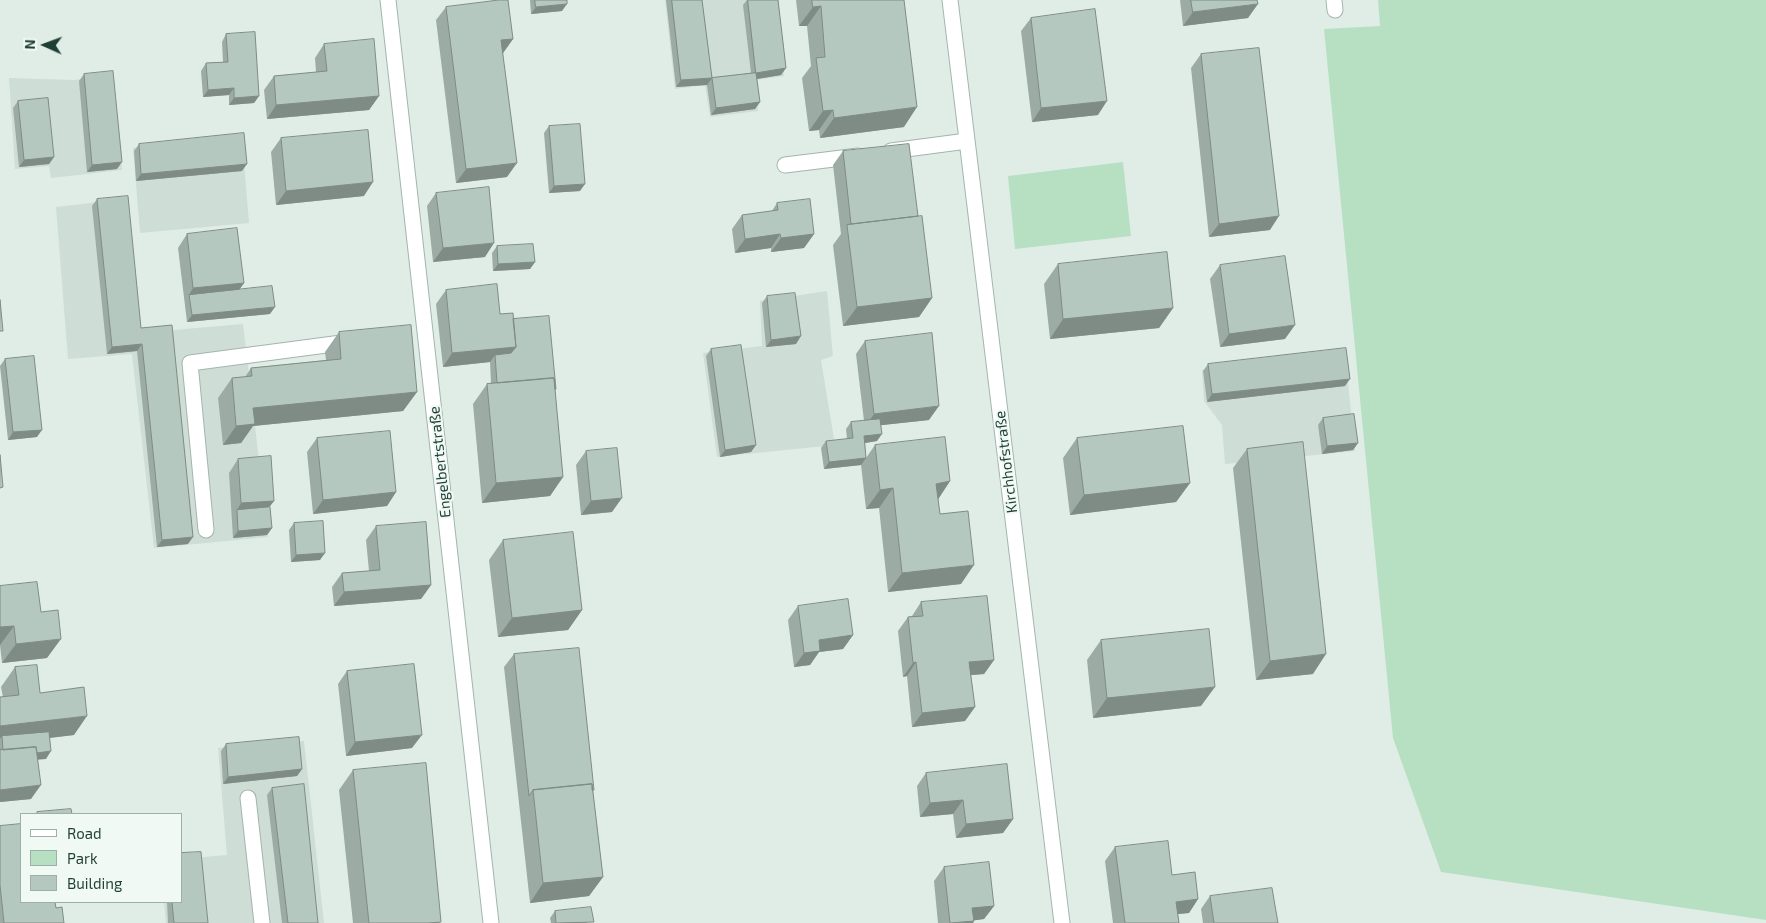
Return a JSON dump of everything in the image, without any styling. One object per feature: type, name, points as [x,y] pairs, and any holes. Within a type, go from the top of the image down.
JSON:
[{"type":"street","name":"Engelbertstraße","points":[[388,0],[491,923]]},
{"type":"street","name":"Kirchhofstraße","points":[[950,0],[1062,923]]},
{"type":"street","points":[[785,165],[967,141]]},
{"type":"street","points":[[406,334],[425,332]]},
{"type":"street","points":[[206,530],[190,363],[367,340]]},
{"type":"street","points":[[248,798],[262,923]]},
{"type":"shaded area","points":[[665,0],[775,0],[784,76],[755,80],[758,111],[710,117],[705,85],[675,89]]},
{"type":"shaded area","points":[[112,75],[122,170],[51,178],[49,166],[15,169],[9,78],[74,80]]},
{"type":"shaded area","points":[[242,138],[249,223],[140,233],[133,148]]},
{"type":"shaded area","points":[[124,199],[139,333],[243,324],[268,537],[154,548],[132,354],[68,359],[56,207]]},
{"type":"shaded area","points":[[827,291],[833,356],[821,360],[835,445],[717,457],[703,353],[762,346],[760,301]]},
{"type":"shaded area","points":[[1345,354],[1355,451],[1225,464],[1222,425],[1204,401],[1202,370]]},
{"type":"shaded area","points":[[304,741],[324,923],[166,923],[164,903],[182,903],[182,859],[227,855],[218,748]]},
{"type":"green space","points":[[1378,0],[1766,0],[1766,920],[1441,872],[1393,738],[1324,29],[1380,26]]},
{"type":"green space","points":[[1123,162],[1131,236],[1015,249],[1008,176]]},
{"type":"building","points":[[508,0],[513,39],[501,40],[517,163],[466,169],[446,7]]},
{"type":"building","points":[[535,0],[567,0],[567,4],[536,7]]},
{"type":"building","points":[[672,0],[702,0],[712,78],[681,80]]},
{"type":"building","points":[[748,0],[778,0],[786,68],[756,73]]},
{"type":"building","points":[[812,0],[904,0],[917,107],[834,118],[833,110],[823,111],[816,58],[825,57],[821,6],[813,7]]},
{"type":"building","points":[[1191,0],[1257,0],[1258,4],[1193,12]]},
{"type":"building","points":[[1095,9],[1107,101],[1041,108],[1031,18]]},
{"type":"building","points":[[255,32],[259,96],[234,98],[234,88],[208,90],[206,63],[228,62],[226,34]]},
{"type":"building","points":[[374,39],[379,96],[276,105],[274,76],[327,71],[324,44]]},
{"type":"building","points":[[1259,48],[1279,216],[1219,224],[1201,54]]},
{"type":"building","points":[[113,71],[122,162],[92,165],[84,74]]},
{"type":"building","points":[[756,73],[760,102],[716,108],[712,78]]},
{"type":"building","points":[[48,98],[54,157],[24,160],[18,101]]},
{"type":"building","points":[[580,124],[585,184],[554,186],[549,126]]},
{"type":"building","points":[[368,130],[373,182],[286,191],[281,138]]},
{"type":"building","points":[[244,133],[247,164],[141,174],[139,144]]},
{"type":"building","points":[[909,144],[918,216],[851,224],[843,151]]},
{"type":"building","points":[[489,187],[494,243],[443,248],[436,193]]},
{"type":"building","points":[[128,196],[141,328],[172,325],[193,537],[162,540],[142,344],[112,347],[97,199]]},
{"type":"building","points":[[810,199],[814,234],[781,238],[780,234],[745,239],[742,215],[778,210],[777,203]]},
{"type":"building","points":[[922,216],[932,298],[857,307],[847,225]]},
{"type":"building","points":[[237,228],[244,283],[193,288],[187,234]]},
{"type":"building","points":[[533,244],[535,262],[498,264],[497,246]]},
{"type":"building","points":[[1167,252],[1173,308],[1063,319],[1058,264]]},
{"type":"building","points":[[1285,256],[1295,325],[1229,334],[1220,265]]},
{"type":"building","points":[[497,284],[500,314],[513,313],[516,347],[452,353],[446,290]]},
{"type":"building","points":[[272,286],[275,307],[192,315],[189,295]]},
{"type":"building","points":[[795,293],[801,336],[771,340],[767,296]]},
{"type":"building","points":[[0,300],[3,331],[0,331]]},
{"type":"building","points":[[549,316],[556,389],[554,378],[497,383],[495,355],[511,353],[516,347],[513,319]]},
{"type":"building","points":[[411,325],[417,392],[253,408],[255,424],[236,426],[232,378],[252,376],[251,368],[341,359],[339,332]]},
{"type":"building","points":[[932,333],[939,406],[874,414],[865,341]]},
{"type":"building","points":[[741,345],[756,445],[725,450],[711,349]]},
{"type":"building","points":[[1346,348],[1350,379],[1212,394],[1208,364]]},
{"type":"building","points":[[34,356],[42,430],[13,432],[5,359]]},
{"type":"building","points":[[554,378],[563,477],[496,483],[487,384]]},
{"type":"building","points":[[1354,414],[1358,443],[1327,446],[1323,418]]},
{"type":"building","points":[[880,419],[882,434],[864,436],[866,458],[829,462],[826,441],[853,438],[851,422]]},
{"type":"building","points":[[1183,426],[1190,483],[1084,495],[1077,438]]},
{"type":"building","points":[[390,431],[396,492],[323,500],[317,438]]},
{"type":"building","points":[[945,437],[950,481],[936,484],[940,514],[968,511],[974,565],[902,573],[893,488],[880,490],[875,445]]},
{"type":"building","points":[[1303,442],[1326,654],[1270,661],[1247,449]]},
{"type":"building","points":[[617,448],[622,498],[591,501],[586,451]]},
{"type":"building","points":[[0,455],[3,487],[0,488]]},
{"type":"building","points":[[271,456],[274,501],[241,503],[238,459]]},
{"type":"building","points":[[270,507],[272,528],[238,531],[237,510]]},
{"type":"building","points":[[323,521],[325,553],[296,555],[294,523]]},
{"type":"building","points":[[426,522],[431,585],[344,592],[342,573],[380,570],[376,526]]},
{"type":"building","points":[[573,532],[582,610],[512,618],[503,540]]},
{"type":"building","points":[[37,582],[41,612],[58,610],[61,639],[16,644],[14,626],[0,627],[0,586]]},
{"type":"building","points":[[987,596],[994,660],[969,662],[975,707],[922,713],[916,662],[913,663],[908,617],[923,616],[921,602]]},
{"type":"building","points":[[848,599],[853,635],[819,640],[820,651],[804,653],[798,606]]},
{"type":"building","points":[[1209,629],[1215,687],[1107,698],[1101,640]]},
{"type":"building","points":[[579,648],[594,790],[592,790],[592,784],[533,790],[529,796],[514,654]]},
{"type":"building","points":[[414,664],[422,735],[355,742],[347,671]]},
{"type":"building","points":[[37,665],[40,693],[84,687],[87,716],[0,726],[0,697],[19,695],[15,667]]},
{"type":"building","points":[[49,732],[51,751],[37,753],[36,747],[3,750],[2,736]]},
{"type":"building","points":[[299,737],[302,769],[228,777],[226,744]]},
{"type":"building","points":[[36,747],[41,785],[0,790],[0,750]]},
{"type":"building","points":[[426,763],[441,922],[369,923],[353,770]]},
{"type":"building","points":[[1007,764],[1013,819],[966,824],[963,800],[930,803],[926,773]]},
{"type":"building","points":[[304,784],[318,923],[288,923],[272,788]]},
{"type":"building","points":[[592,784],[603,877],[543,883],[533,790]]},
{"type":"building","points":[[71,809],[72,813],[37,813]]},
{"type":"building","points":[[20,824],[20,903],[55,903],[56,908],[62,907],[64,923],[4,923],[0,885],[0,826]]},
{"type":"building","points":[[1168,841],[1172,875],[1195,872],[1198,899],[1176,902],[1179,923],[1125,923],[1115,847]]},
{"type":"building","points":[[201,852],[208,923],[174,923],[172,903],[182,903],[182,853]]},
{"type":"building","points":[[989,862],[994,906],[972,908],[974,921],[950,923],[944,867]]},
{"type":"building","points":[[1272,888],[1278,923],[1214,923],[1210,896]]},
{"type":"building","points":[[591,907],[594,922],[556,923],[555,911]]}]
